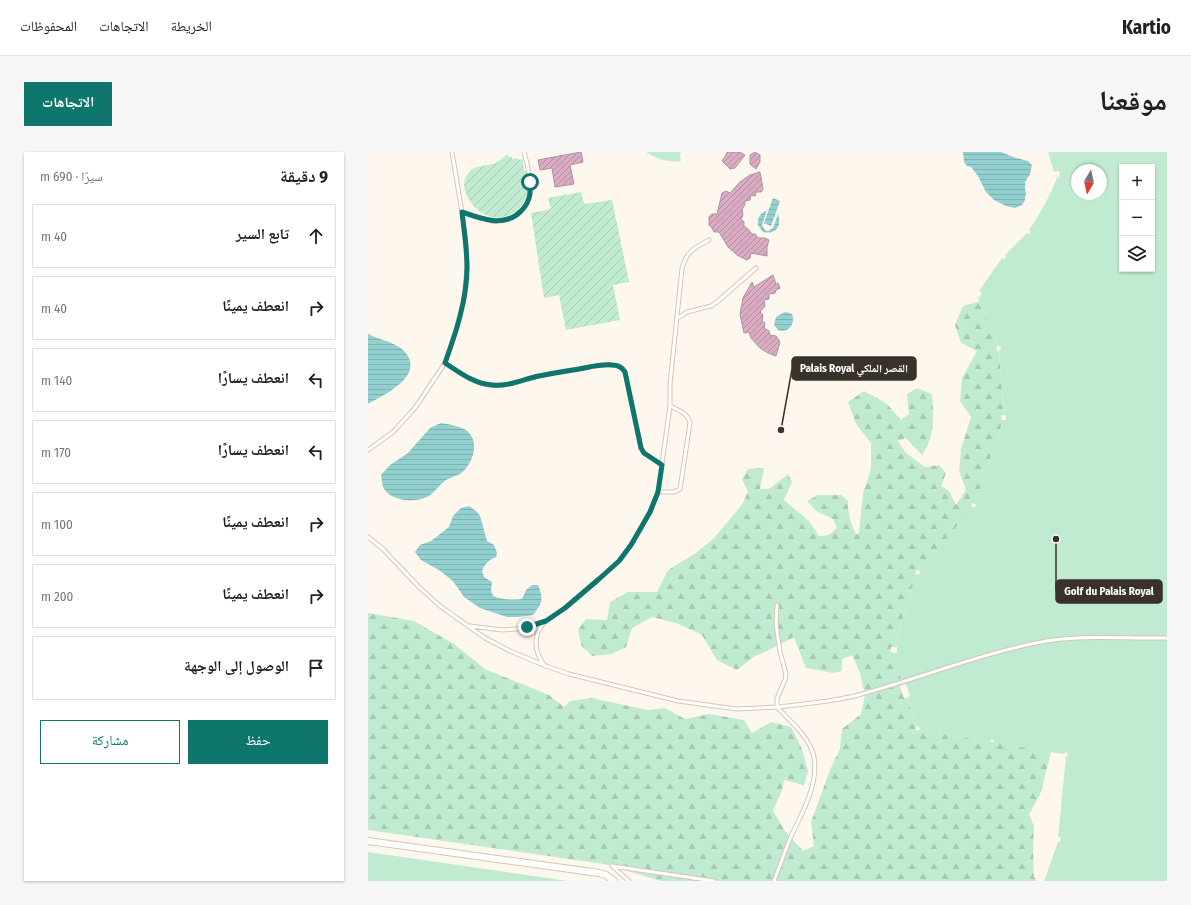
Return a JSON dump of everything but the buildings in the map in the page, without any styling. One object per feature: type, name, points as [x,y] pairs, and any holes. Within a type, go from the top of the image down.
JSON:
[{"type":"street","points":[[368,841],[599,873],[606,875],[614,881]]},
{"type":"lane","points":[[368,450],[393,432],[415,408],[445,363],[456,331],[464,298],[467,268],[462,212],[452,152]]},
{"type":"lane","points":[[462,212],[476,217],[496,221],[509,219],[517,215],[527,203],[530,195],[530,182],[524,152]]},
{"type":"lane","points":[[546,666],[538,656],[536,646],[537,634],[542,625],[565,608],[619,561],[641,528],[650,512],[658,492],[670,406],[670,384],[682,268],[684,260],[690,252],[694,248],[709,240]]},
{"type":"lane","points":[[678,318],[687,312],[710,306],[717,302],[756,268]]},
{"type":"lane","points":[[445,363],[472,380],[493,386],[506,385],[538,376],[594,366],[612,365],[620,367],[625,372],[641,448],[644,453],[662,465]]},
{"type":"lane","points":[[658,492],[674,492],[680,489],[686,459],[690,421],[687,415],[682,411],[670,406]]},
{"type":"lane","points":[[368,537],[382,548],[418,586],[440,606],[485,638],[510,651],[569,674],[678,700],[737,709],[777,708],[827,702],[857,696],[983,657],[1053,640],[1167,638]]},
{"type":"lane","points":[[774,881],[811,792],[814,777],[813,754],[808,743],[802,733],[777,708],[777,698],[786,674],[780,652],[776,624],[777,605]]},
{"type":"lane","points":[[468,626],[502,630],[527,627],[546,621]]},
{"type":"lane","points":[[630,881],[612,866],[714,881]]},
{"type":"green space","points":[[646,152],[681,152],[681,161],[663,160]]},
{"type":"green space","points":[[1048,152],[1167,152],[1167,881],[1044,881],[1061,837],[1058,837],[1066,756],[1068,756],[1067,752],[1063,754],[994,743],[994,740],[991,740],[991,742],[919,730],[920,728],[918,726],[917,727],[907,698],[910,696],[906,684],[903,685],[894,653],[897,653],[897,647],[894,647],[916,574],[918,575],[920,573],[919,571],[973,507],[975,508],[975,504],[1003,420],[1006,420],[1006,416],[1004,415],[999,351],[1001,350],[978,297],[980,297],[982,292],[979,291],[1002,258],[1004,259],[1006,257],[1005,255],[1027,233],[1029,234],[1031,232],[1029,230],[1051,192],[1057,178],[1060,177],[1059,171],[1054,172]]},
{"type":"green space","points":[[508,154],[513,160],[515,158],[518,158],[519,160],[523,159],[524,171],[527,171],[528,176],[529,189],[526,198],[518,209],[512,214],[493,217],[481,212],[471,203],[464,188],[465,178],[473,169],[496,163]]},
{"type":"green space","points":[[581,192],[584,204],[612,200],[629,282],[613,285],[620,320],[566,330],[559,295],[544,298],[531,213],[551,209],[548,198]]},
{"type":"green space","points":[[980,301],[998,346],[996,347],[997,351],[999,351],[1004,415],[1002,415],[1001,419],[1003,420],[975,504],[972,503],[971,506],[973,507],[919,571],[917,570],[915,573],[916,574],[894,647],[891,647],[890,652],[894,653],[903,685],[900,686],[904,698],[907,698],[917,731],[919,730],[1051,752],[1041,792],[1029,815],[1034,826],[1034,877],[1037,881],[661,881],[604,864],[368,830],[368,613],[414,621],[454,644],[485,669],[549,695],[564,707],[570,701],[591,698],[648,710],[665,708],[685,719],[709,714],[744,720],[752,733],[771,722],[791,727],[802,749],[808,771],[804,785],[784,780],[782,790],[773,811],[785,831],[803,851],[814,846],[811,822],[830,770],[840,749],[842,729],[861,714],[865,695],[860,673],[852,655],[842,659],[842,671],[833,673],[806,668],[794,637],[755,656],[737,670],[717,660],[702,635],[676,623],[652,617],[632,628],[626,647],[612,654],[592,656],[581,645],[578,630],[586,619],[607,620],[610,602],[628,592],[657,592],[668,570],[696,553],[714,538],[741,506],[748,492],[742,479],[748,469],[764,468],[760,489],[769,489],[788,474],[792,482],[784,500],[809,521],[819,536],[829,535],[837,528],[833,519],[816,511],[807,501],[818,495],[841,495],[848,501],[850,519],[857,535],[859,532],[863,493],[871,469],[871,443],[856,424],[848,402],[864,391],[886,403],[901,420],[909,414],[907,394],[917,388],[932,394],[933,426],[929,441],[922,455],[906,438],[898,441],[906,453],[925,467],[939,465],[946,473],[941,486],[949,491],[956,505],[966,490],[959,471],[961,449],[971,417],[960,401],[962,378],[977,351],[961,343],[955,325],[963,306]]},
{"type":"green space","points":[[368,852],[568,881],[368,881]]},
{"type":"water","points":[[963,152],[1001,152],[1028,161],[1032,165],[1030,174],[1025,182],[1026,194],[1022,205],[1015,208],[1006,206],[994,200],[986,192],[978,176],[971,167],[967,166],[964,162]]},
{"type":"water","points":[[773,198],[780,201],[771,226],[764,223]]},
{"type":"water","points":[[767,210],[762,225],[765,230],[768,231],[773,228],[778,214],[779,218],[777,229],[768,233],[763,232],[758,225],[761,214]]},
{"type":"water","points":[[786,312],[792,314],[792,325],[785,331],[778,330],[774,325],[776,317]]},
{"type":"water","points":[[368,334],[392,343],[400,348],[408,356],[410,366],[404,380],[398,386],[368,404]]},
{"type":"water","points":[[441,423],[453,425],[470,433],[473,439],[474,452],[469,465],[460,474],[442,483],[425,498],[419,500],[405,500],[392,496],[383,487],[381,475],[390,465],[408,453],[430,428]]},
{"type":"water","points":[[469,506],[480,516],[487,541],[494,545],[497,553],[496,557],[487,562],[482,571],[484,577],[492,582],[491,590],[493,596],[514,600],[522,599],[526,590],[532,585],[538,585],[541,594],[541,601],[533,615],[507,617],[480,608],[464,597],[453,581],[439,570],[421,560],[415,552],[420,545],[431,541],[449,527],[453,516],[461,508]]},
{"type":"place","name":"Palais Royal القصر الملكي","points":[[781,430]]},
{"type":"place","name":"Golf du Palais Royal","points":[[1056,539]]},
{"type":"route","points":[[527,627],[546,621],[565,608],[619,561],[631,545],[650,512],[658,492],[662,465],[644,453],[641,448],[625,372],[620,367],[612,365],[594,366],[538,376],[506,385],[493,386],[472,380],[445,363],[456,331],[464,298],[467,268],[462,212],[491,221],[509,219],[517,215],[527,203],[530,195],[530,182]]}]
